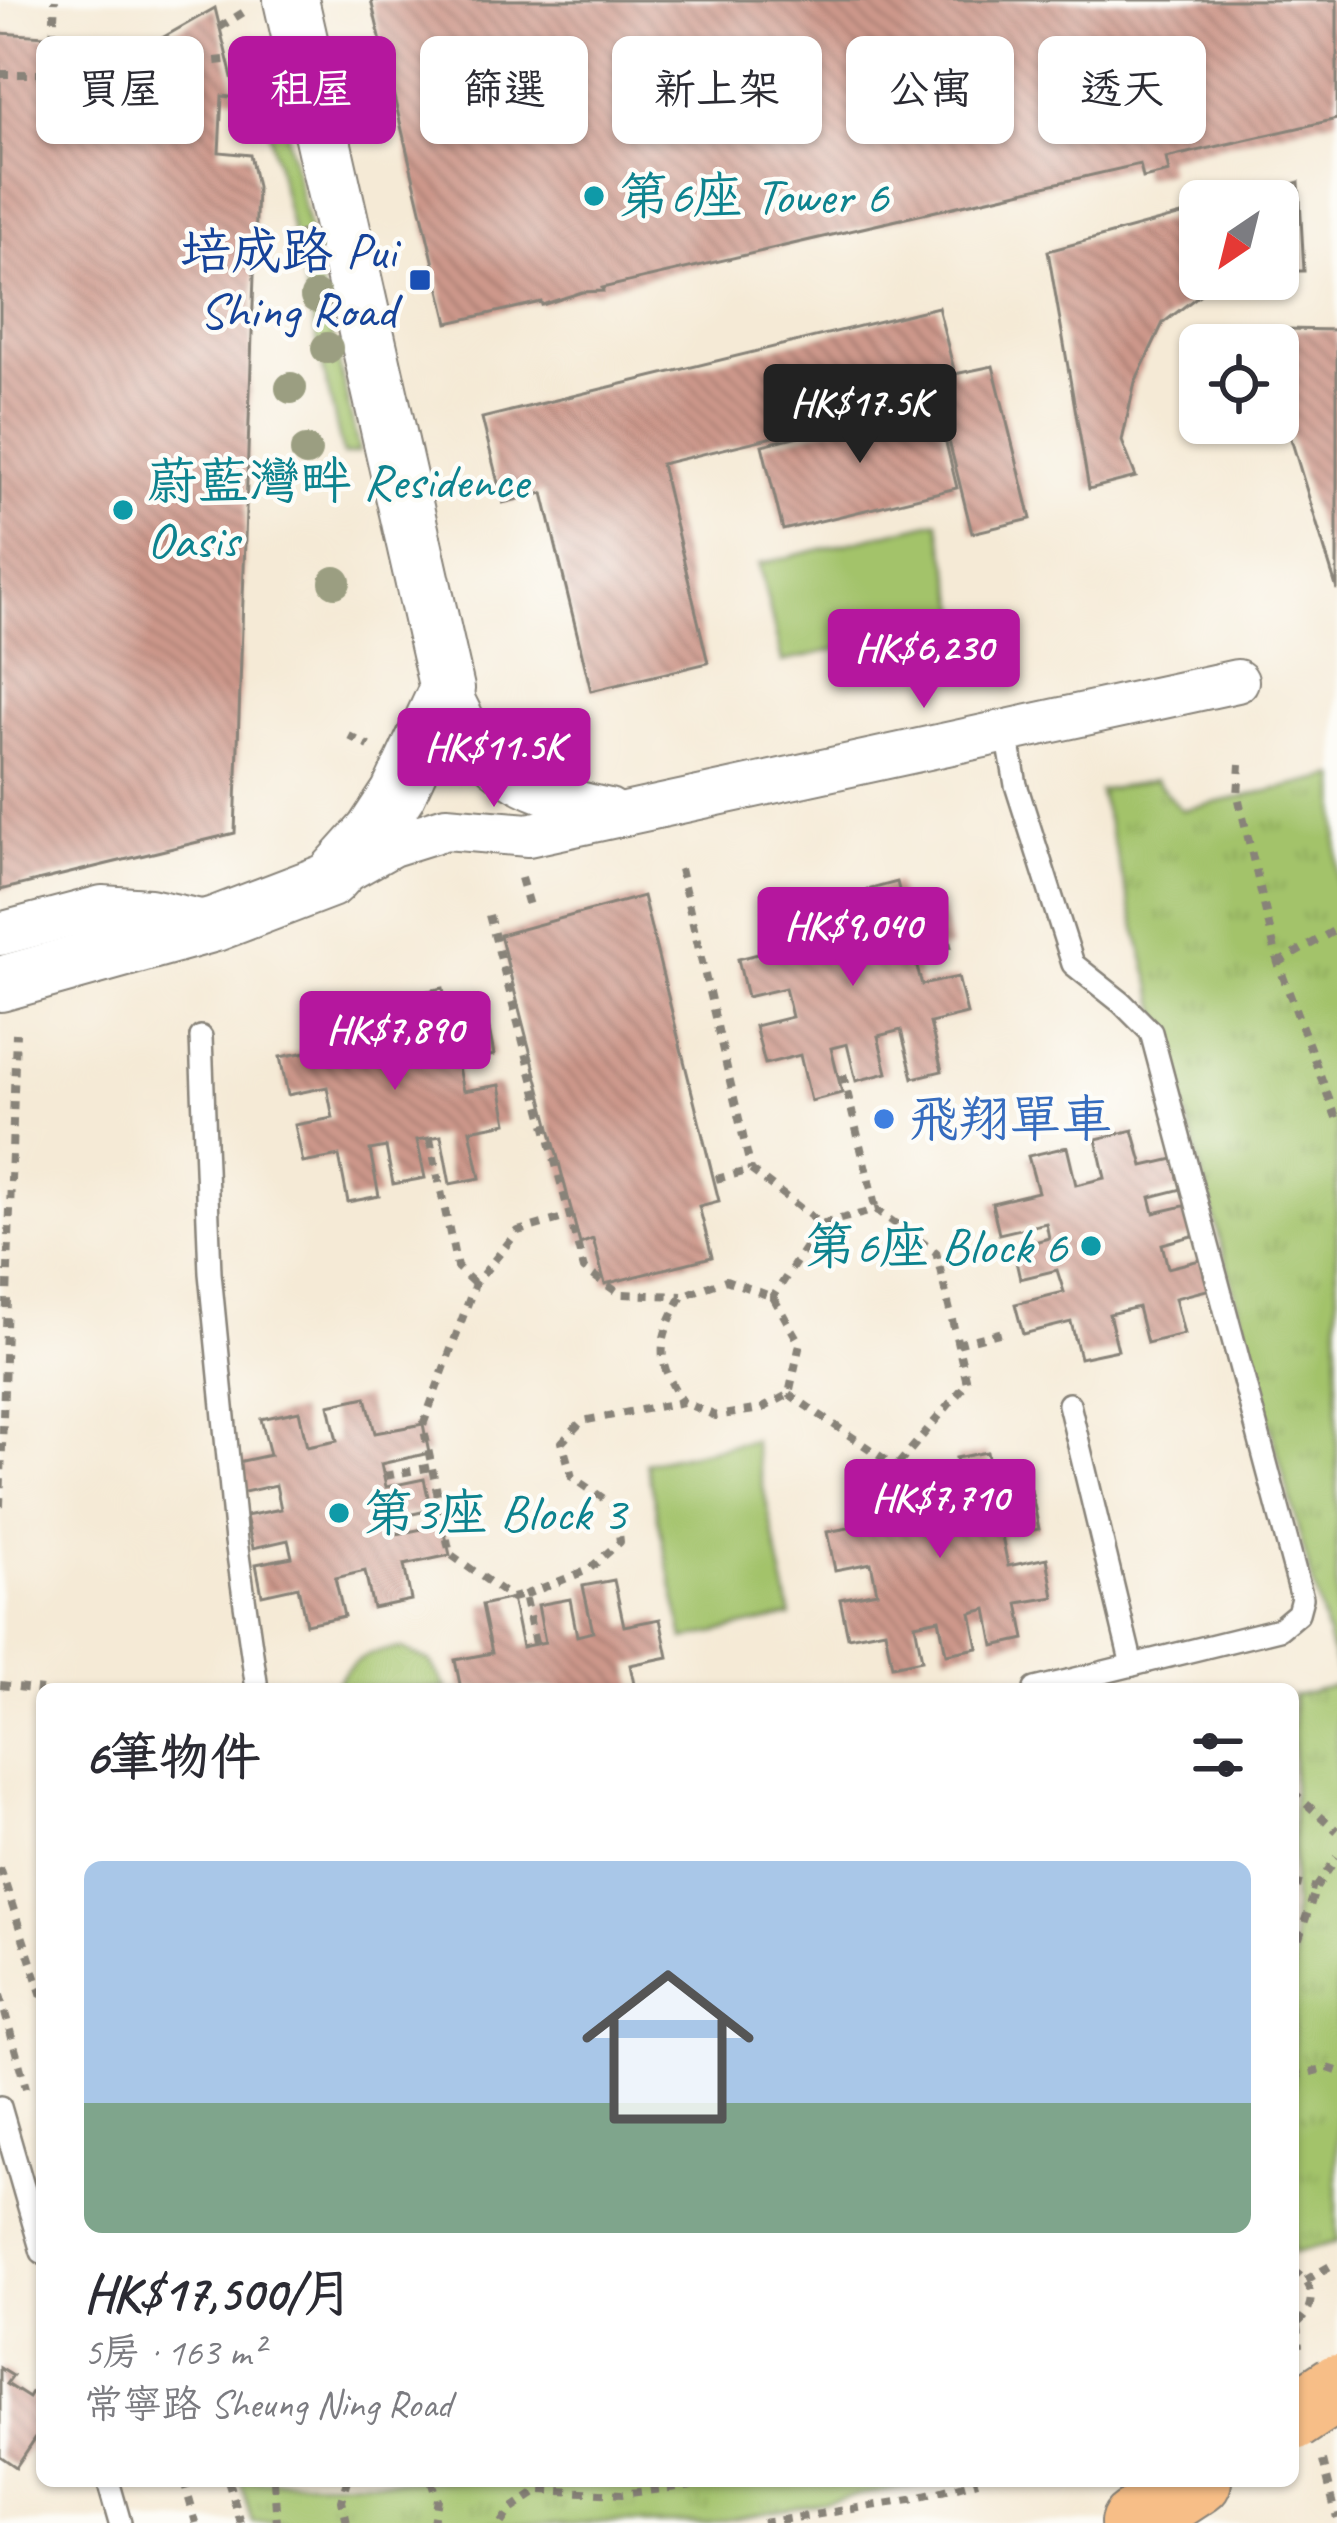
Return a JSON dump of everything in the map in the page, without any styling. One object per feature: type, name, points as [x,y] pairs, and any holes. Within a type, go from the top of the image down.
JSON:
[{"type":"highway","points":[[1299,2413],[1337,2388]]},
{"type":"highway","points":[[1134,2523],[1189,2487]]},
{"type":"street","points":[[291,0],[447,688],[484,755],[518,779],[558,799],[628,814]]},
{"type":"street","points":[[8,1009],[330,880],[392,845],[446,828],[528,835],[1237,682]]},
{"type":"street","points":[[330,880],[373,832],[398,794],[447,688]]},
{"type":"street","points":[[0,934],[102,907],[150,910],[215,924]]},
{"type":"lane","points":[[1007,733],[1016,785],[1073,964],[1151,1032],[1301,1598],[1298,1613],[1279,1629],[1059,1683]]},
{"type":"lane","points":[[202,1037],[211,1273],[236,1541],[256,1683]]},
{"type":"lane","points":[[1069,1404],[1132,1665]]},
{"type":"lane","points":[[0,2107],[36,2231]]},
{"type":"lane","points":[[110,2487],[120,2523]]},
{"type":"path","points":[[53,36],[55,0]]},
{"type":"path","points":[[0,74],[36,74]]},
{"type":"path","points":[[1240,764],[1238,796],[1279,964],[1337,1120]]},
{"type":"path","points":[[518,865],[529,906]]},
{"type":"path","points":[[680,869],[751,1170],[821,1224]]},
{"type":"path","points":[[489,915],[584,1269],[620,1294],[682,1296],[726,1280],[773,1297],[800,1344],[789,1394],[761,1409],[716,1416],[683,1402],[663,1372],[664,1329],[682,1296]]},
{"type":"path","points":[[1279,964],[1337,929]]},
{"type":"path","points":[[0,1506],[8,1009]]},
{"type":"path","points":[[843,1075],[876,1210],[936,1252],[967,1383],[896,1467]]},
{"type":"path","points":[[430,1139],[457,1267],[475,1283]]},
{"type":"path","points":[[716,1179],[751,1170]]},
{"type":"path","points":[[773,1297],[821,1224],[876,1210]]},
{"type":"path","points":[[570,1216],[518,1231],[475,1283],[423,1425],[450,1554],[512,1598],[588,1570],[620,1542],[616,1507],[572,1477],[562,1442],[582,1421],[683,1402]]},
{"type":"path","points":[[957,1344],[1003,1332]]},
{"type":"path","points":[[789,1394],[896,1467],[905,1515]]},
{"type":"path","points":[[385,1476],[431,1467]]},
{"type":"path","points":[[524,1594],[535,1643]]},
{"type":"path","points":[[0,1685],[36,1689]]},
{"type":"path","points":[[1299,1797],[1337,1831]]},
{"type":"path","points":[[1299,1938],[1316,1888],[1337,1857]]},
{"type":"path","points":[[0,1868],[36,1978]]},
{"type":"path","points":[[1299,1884],[1316,1888]]},
{"type":"path","points":[[0,1995],[30,2104]]},
{"type":"path","points":[[1299,2075],[1328,2068],[1337,2071]]},
{"type":"path","points":[[1306,2280],[1337,2262]]},
{"type":"path","points":[[1299,2275],[1306,2280],[1312,2299],[1299,2320]]},
{"type":"path","points":[[186,2487],[196,2523]]},
{"type":"path","points":[[230,2487],[241,2523]]},
{"type":"path","points":[[274,2487],[277,2523]]},
{"type":"path","points":[[346,2487],[342,2501],[347,2523]]},
{"type":"path","points":[[433,2487],[437,2499],[433,2523]]},
{"type":"path","points":[[500,2523],[540,2490],[622,2494],[677,2487]]},
{"type":"path","points":[[762,2523],[910,2500],[957,2487]]},
{"type":"green space","points":[[272,144],[289,144],[359,452],[343,455]]},
{"type":"green space","points":[[938,521],[962,620],[782,662],[759,564]]},
{"type":"green space","points":[[1337,776],[1337,1673],[1099,791],[1155,780],[1182,810]]},
{"type":"green space","points":[[753,1440],[791,1616],[684,1639],[646,1463]]},
{"type":"green space","points":[[403,1649],[429,1661],[443,1683],[337,1683],[362,1658]]},
{"type":"green space","points":[[1337,1685],[1337,2242],[1299,2252],[1299,1694]]},
{"type":"green space","points":[[242,2487],[905,2487],[705,2523],[253,2523]]},
{"type":"building","points":[[371,0],[1337,0],[1337,119],[1166,158],[1169,172],[1143,178],[1140,164],[448,323],[396,105],[396,36],[380,36]]},
{"type":"building","name":"蔚藍灣畔 Residence Oasis","points":[[215,8],[228,61],[219,152],[250,155],[257,187],[235,833],[0,890],[0,33],[46,36],[36,36],[36,144],[204,144],[204,36],[165,36]]},
{"type":"building","points":[[1299,182],[1304,271],[1299,271]]},
{"type":"building","points":[[1179,216],[1179,300],[1193,300],[1163,323],[1135,382],[1122,441],[1136,477],[1089,489],[1048,251]]},
{"type":"building","points":[[938,307],[955,374],[993,366],[1031,519],[972,533],[938,397],[661,464],[708,663],[591,691],[543,493],[503,503],[482,418]]},
{"type":"building","points":[[1299,329],[1337,330],[1337,590],[1293,444],[1299,444]]},
{"type":"building","points":[[936,402],[957,488],[783,530],[762,445]]},
{"type":"building","points":[[897,882],[906,918],[942,910],[951,947],[914,957],[922,985],[958,977],[967,1014],[930,1023],[942,1071],[913,1078],[901,1030],[878,1036],[887,1073],[856,1081],[847,1044],[831,1048],[842,1093],[811,1101],[800,1055],[765,1064],[755,1026],[792,1017],[785,988],[747,997],[738,959],[774,950],[765,915],[795,907],[804,943],[820,939],[812,904],[844,897],[852,931],[876,926],[867,890]]},
{"type":"building","points":[[643,896],[719,1201],[699,1206],[712,1257],[605,1284],[593,1239],[580,1244],[500,935]]},
{"type":"building","points":[[443,988],[450,1024],[487,1018],[494,1055],[457,1063],[463,1091],[500,1085],[507,1123],[470,1130],[480,1178],[450,1184],[441,1136],[417,1140],[425,1178],[393,1184],[386,1147],[370,1150],[379,1196],[348,1202],[339,1156],[303,1163],[295,1125],[333,1118],[327,1087],[288,1095],[280,1057],[317,1050],[309,1014],[341,1009],[348,1044],[365,1041],[357,1006],[389,1000],[396,1035],[420,1030],[413,994]]},
{"type":"building","name":"第6座 Block 6","points":[[1133,1130],[1143,1166],[1178,1158],[1186,1188],[1150,1197],[1154,1213],[1188,1205],[1196,1235],[1162,1244],[1168,1268],[1204,1259],[1211,1289],[1175,1298],[1184,1334],[1147,1343],[1138,1307],[1109,1314],[1118,1350],[1080,1358],[1071,1322],[1023,1334],[1015,1304],[1064,1292],[1057,1270],[1020,1279],[1013,1248],[1049,1238],[1046,1223],[999,1234],[992,1203],[1038,1192],[1028,1156],[1067,1147],[1076,1185],[1105,1178],[1096,1139]]},
{"type":"building","name":"第3座 Block 3","points":[[366,1397],[375,1433],[423,1424],[429,1453],[381,1464],[386,1487],[424,1479],[431,1510],[394,1518],[397,1534],[443,1525],[450,1555],[404,1565],[411,1600],[373,1608],[365,1571],[335,1578],[344,1616],[306,1624],[298,1587],[262,1595],[256,1564],[292,1557],[288,1540],[253,1548],[246,1516],[281,1509],[276,1485],[240,1493],[233,1463],[270,1455],[261,1419],[299,1411],[307,1447],[337,1441],[329,1405]]},
{"type":"building","points":[[987,1452],[996,1497],[1031,1490],[1039,1529],[1002,1536],[1008,1566],[1047,1558],[1054,1597],[1018,1603],[1025,1639],[994,1646],[987,1609],[971,1613],[978,1648],[946,1654],[939,1619],[915,1624],[922,1660],[892,1666],[885,1630],[848,1637],[840,1599],[877,1592],[871,1563],[835,1570],[827,1532],[864,1525],[854,1476],[884,1470],[894,1519],[917,1514],[910,1476],[941,1470],[949,1507],[965,1504],[956,1458]]},
{"type":"building","points":[[614,1580],[624,1626],[660,1619],[668,1657],[630,1665],[634,1683],[460,1683],[455,1660],[492,1653],[482,1605],[512,1598],[522,1647],[545,1642],[538,1605],[570,1599],[577,1636],[593,1632],[583,1586]]},
{"type":"building","points":[[0,2368],[13,2376],[7,2384],[29,2398],[32,2393],[36,2396],[36,2437],[16,2467],[0,2456]]},
{"type":"place","name":"第6座 Tower 6","points":[[594,196]]},
{"type":"place","name":"培成路 Pui Shing Road","points":[[420,280]]},
{"type":"place","name":"蔚藍灣畔 Residence Oasis","points":[[123,510]]},
{"type":"place","name":"飛翔單車","points":[[884,1119]]},
{"type":"place","name":"第6座 Block 6","points":[[1091,1246]]},
{"type":"place","name":"第3座 Block 3","points":[[339,1513]]}]
